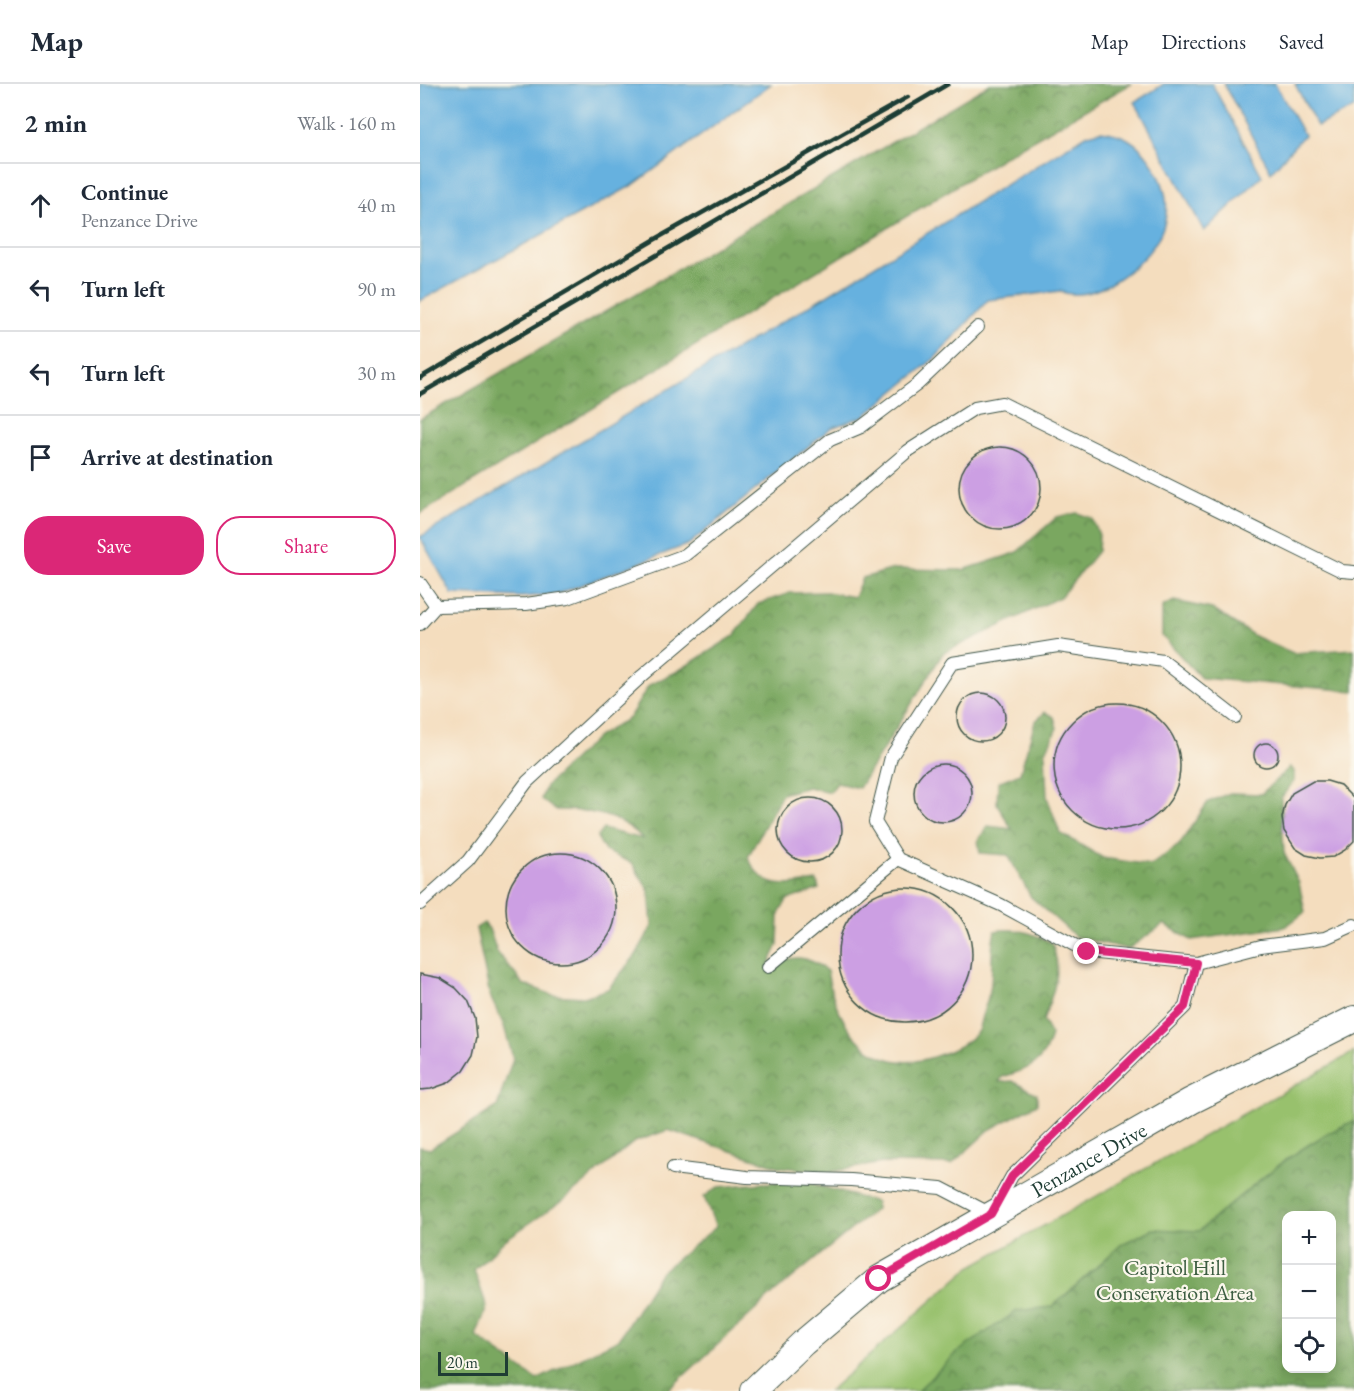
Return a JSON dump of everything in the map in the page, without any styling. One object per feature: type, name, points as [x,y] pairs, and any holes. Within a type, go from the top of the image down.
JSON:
[{"type":"street","name":"Penzance Drive","points":[[753,1391],[803,1343],[879,1279],[1191,1101],[1354,1019]]},
{"type":"lane","points":[[420,624],[436,606],[526,604],[568,598],[686,555],[830,440],[861,427],[918,384],[978,327]]},
{"type":"lane","points":[[420,904],[468,861],[527,782],[642,676],[908,451],[975,408],[1002,403],[1342,571],[1354,572]]},
{"type":"lane","points":[[420,583],[436,606]]},
{"type":"lane","points":[[1235,717],[1163,661],[1058,646],[952,663],[891,757],[875,822],[898,859],[1001,905],[1087,952],[1196,963],[1261,946],[1326,938],[1354,925]]},
{"type":"lane","points":[[768,967],[898,859]]},
{"type":"lane","points":[[673,1168],[747,1177],[851,1180],[941,1188],[991,1214],[1012,1176],[1185,1007],[1196,963]]},
{"type":"green space","points":[[990,84],[1131,84],[1020,147],[420,514],[420,419]]},
{"type":"green space","points":[[1077,513],[1092,518],[1099,535],[1098,551],[1060,597],[943,653],[859,788],[837,783],[830,792],[808,787],[782,794],[748,857],[754,868],[768,881],[786,885],[817,881],[819,889],[787,900],[779,914],[778,945],[768,966],[792,958],[806,959],[819,965],[827,971],[832,992],[850,1030],[862,1044],[878,1055],[895,1061],[916,1061],[944,1053],[955,1049],[975,1035],[990,990],[995,931],[1024,932],[1052,943],[1057,974],[1043,1021],[1051,1035],[1048,1045],[1040,1059],[1034,1064],[1002,1077],[999,1082],[1012,1081],[1037,1094],[1037,1104],[989,1130],[952,1164],[882,1163],[830,1172],[780,1167],[668,1130],[634,1142],[565,1199],[505,1240],[474,1270],[487,1307],[476,1336],[537,1380],[619,1339],[660,1273],[716,1227],[704,1197],[718,1187],[799,1180],[876,1202],[876,1209],[775,1292],[667,1391],[420,1391],[420,1147],[430,1149],[497,1107],[513,1058],[504,1026],[490,996],[476,928],[484,923],[489,929],[497,952],[523,984],[553,995],[584,997],[608,989],[636,955],[652,926],[649,891],[632,863],[605,851],[597,837],[603,829],[643,839],[624,824],[603,815],[555,810],[541,799],[546,786],[597,737],[629,718],[649,685],[678,671],[734,636],[758,604],[790,593],[827,592],[854,597],[862,578],[894,569],[963,570],[1016,553],[1057,517]]},
{"type":"green space","points":[[1174,601],[1212,609],[1256,637],[1293,653],[1354,649],[1354,691],[1201,678],[1162,636],[1162,607]]},
{"type":"green space","points":[[1045,712],[1054,717],[1057,728],[1045,753],[1047,797],[1060,833],[1103,858],[1151,865],[1179,845],[1208,802],[1230,793],[1261,794],[1290,767],[1294,771],[1294,781],[1281,798],[1284,853],[1299,883],[1305,912],[1285,927],[1191,940],[1164,924],[1128,949],[1076,937],[1031,897],[1008,855],[980,853],[978,840],[988,826],[1012,829],[997,804],[998,782],[1020,773],[1035,722]]},
{"type":"green space","name":"Capitol Hill Conservation Area","points":[[1354,1052],[1354,1391],[829,1391],[970,1267]]},
{"type":"green space","points":[[1354,1121],[1354,1391],[917,1391],[959,1351],[1017,1311],[1052,1307],[1122,1244],[1153,1229],[1199,1231],[1272,1170],[1312,1143]]},
{"type":"water","points":[[420,84],[771,84],[633,185],[420,301]]},
{"type":"water","points":[[1164,84],[1212,84],[1262,176],[1204,231],[1135,102]]},
{"type":"water","points":[[1224,84],[1275,84],[1304,135],[1271,172]]},
{"type":"water","points":[[1295,84],[1354,84],[1354,108],[1317,126]]},
{"type":"water","points":[[1100,131],[1122,136],[1140,148],[1160,178],[1166,196],[1163,228],[1156,242],[1146,256],[1116,280],[1096,290],[1081,294],[1060,291],[988,300],[935,358],[864,416],[831,428],[689,544],[557,594],[522,597],[452,594],[420,537],[827,295],[1088,134]]},
{"type":"building","points":[[1000,447],[1016,450],[1029,459],[1038,472],[1041,488],[1038,504],[1029,517],[1016,526],[1000,529],[984,526],[971,517],[962,504],[959,488],[962,472],[971,459],[984,450]]},
{"type":"building","points":[[976,693],[986,693],[998,700],[1005,712],[1005,722],[998,734],[986,741],[976,741],[961,730],[957,722],[957,712],[968,697]]},
{"type":"building","points":[[1117,703],[1141,708],[1161,722],[1175,742],[1180,766],[1175,790],[1161,810],[1141,824],[1117,829],[1093,824],[1073,810],[1059,790],[1054,766],[1059,742],[1073,722],[1093,708]]},
{"type":"building","points":[[1266,743],[1275,746],[1278,755],[1275,764],[1266,767],[1257,764],[1254,755],[1257,746]]},
{"type":"building","points":[[937,764],[949,764],[964,772],[972,787],[972,799],[964,814],[949,822],[937,822],[922,814],[914,799],[914,787],[922,772]]},
{"type":"building","points":[[1313,781],[1327,781],[1340,785],[1354,799],[1354,841],[1333,857],[1320,858],[1306,855],[1295,848],[1284,831],[1282,818],[1285,805],[1292,793]]},
{"type":"building","points":[[804,798],[816,798],[833,807],[840,818],[842,830],[840,842],[833,853],[816,862],[804,862],[792,857],[783,848],[778,836],[778,824],[783,812],[792,803]]},
{"type":"building","points":[[561,853],[582,857],[600,869],[612,887],[616,908],[612,929],[600,947],[582,959],[561,963],[540,959],[522,947],[510,929],[506,908],[510,887],[522,869],[540,857]]},
{"type":"building","points":[[905,888],[931,893],[952,908],[967,929],[972,955],[967,981],[952,1002],[931,1017],[905,1022],[879,1017],[858,1002],[843,981],[838,955],[843,929],[858,908],[879,893]]},
{"type":"building","points":[[420,974],[440,978],[456,988],[468,1001],[475,1018],[477,1037],[473,1055],[463,1071],[448,1083],[420,1090]]},
{"type":"railway","points":[[420,394],[948,84]]},
{"type":"railway","points":[[420,378],[654,240],[908,97]]},
{"type":"route","points":[[879,1279],[991,1214],[1012,1176],[1185,1007],[1196,963],[1087,952]]}]
